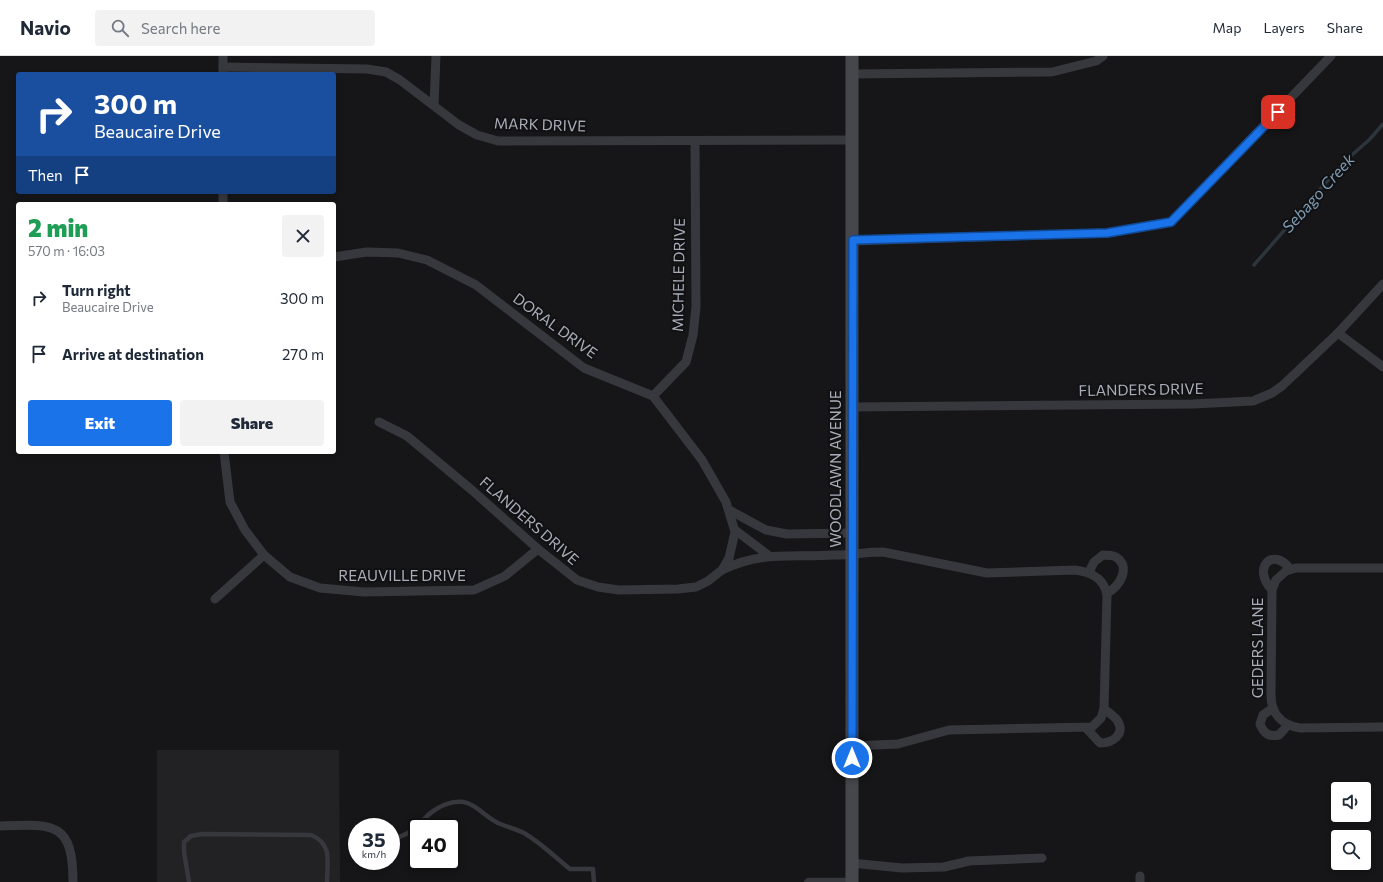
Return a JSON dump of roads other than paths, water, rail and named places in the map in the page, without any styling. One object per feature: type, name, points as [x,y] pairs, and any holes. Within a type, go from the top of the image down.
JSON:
[{"type":"street","points":[[223,56],[223,71]]},
{"type":"street","points":[[434,105],[436,56]]},
{"type":"street","name":"WOODLAWN AVENUE","points":[[852,56],[852,881]]},
{"type":"street","points":[[852,74],[1052,72],[1096,61],[1103,56]]},
{"type":"street","points":[[853,240],[1107,233],[1171,222],[1331,56]]},
{"type":"street","name":"MARK DRIVE","points":[[223,71],[367,70],[386,72],[400,80],[459,125],[477,135],[498,141],[852,140]]},
{"type":"street","name":"MICHELE DRIVE","points":[[653,396],[686,362],[693,335],[696,307],[695,141]]},
{"type":"street","name":"DORAL DRIVE","points":[[336,257],[367,252],[398,253],[427,260],[476,285],[584,368],[653,396]]},
{"type":"street","name":"FLANDERS DRIVE","points":[[852,407],[1193,404],[1253,401],[1272,393],[1282,386],[1338,333],[1383,284]]},
{"type":"street","points":[[1338,333],[1383,367]]},
{"type":"street","points":[[653,396],[702,460],[730,511],[735,530],[734,544],[722,570]]},
{"type":"street","name":"FLANDERS DRIVE","points":[[379,422],[407,436],[473,491],[538,549],[577,580],[598,587],[619,590],[678,589],[696,586],[722,570],[736,564],[768,555],[835,555],[883,552],[987,573],[1075,570],[1089,572]]},
{"type":"street","name":"REAUVILLE DRIVE","points":[[224,454],[230,502],[244,530],[264,556],[290,577],[320,588],[364,592],[474,590],[505,576],[538,549]]},
{"type":"street","points":[[730,511],[766,530],[786,534],[852,533]]},
{"type":"street","points":[[735,530],[768,555]]},
{"type":"street","points":[[852,746],[898,744],[949,730],[1092,727],[1101,718],[1104,709],[1106,593],[1102,581],[1089,572],[1094,562],[1103,555],[1115,557],[1121,563],[1123,572],[1120,582],[1106,593]]},
{"type":"street","points":[[215,599],[264,556]]},
{"type":"street","points":[[1272,590],[1265,583],[1262,574],[1265,564],[1271,560],[1278,559],[1285,562],[1290,569],[1383,568]]},
{"type":"street","name":"GEDERS LANE","points":[[1273,708],[1264,715],[1260,724],[1263,732],[1272,736],[1279,735],[1287,726],[1279,719],[1273,708],[1271,695],[1272,590],[1276,580],[1290,569]]},
{"type":"street","points":[[1086,728],[1100,743],[1110,743],[1117,738],[1119,729],[1118,721],[1104,709]]},
{"type":"street","points":[[1287,726],[1300,728],[1383,727]]},
{"type":"street","points":[[0,826],[38,824],[52,828],[62,834],[70,848],[73,862],[73,882]]},
{"type":"street","points":[[852,863],[902,868],[944,867],[969,861],[1042,858]]},
{"type":"lane","points":[[400,838],[413,831],[432,812],[444,805],[466,802],[475,805],[497,823],[523,833],[539,843],[570,870],[593,868],[594,882]]},
{"type":"lane","points":[[189,882],[184,852],[184,842],[191,836],[202,834],[311,835],[321,839],[326,847],[328,882]]},
{"type":"lane","points":[[806,882],[852,881]]},
{"type":"waterway","name":"Sebago Creek","points":[[1254,265],[1343,163],[1370,139],[1383,124]]}]
